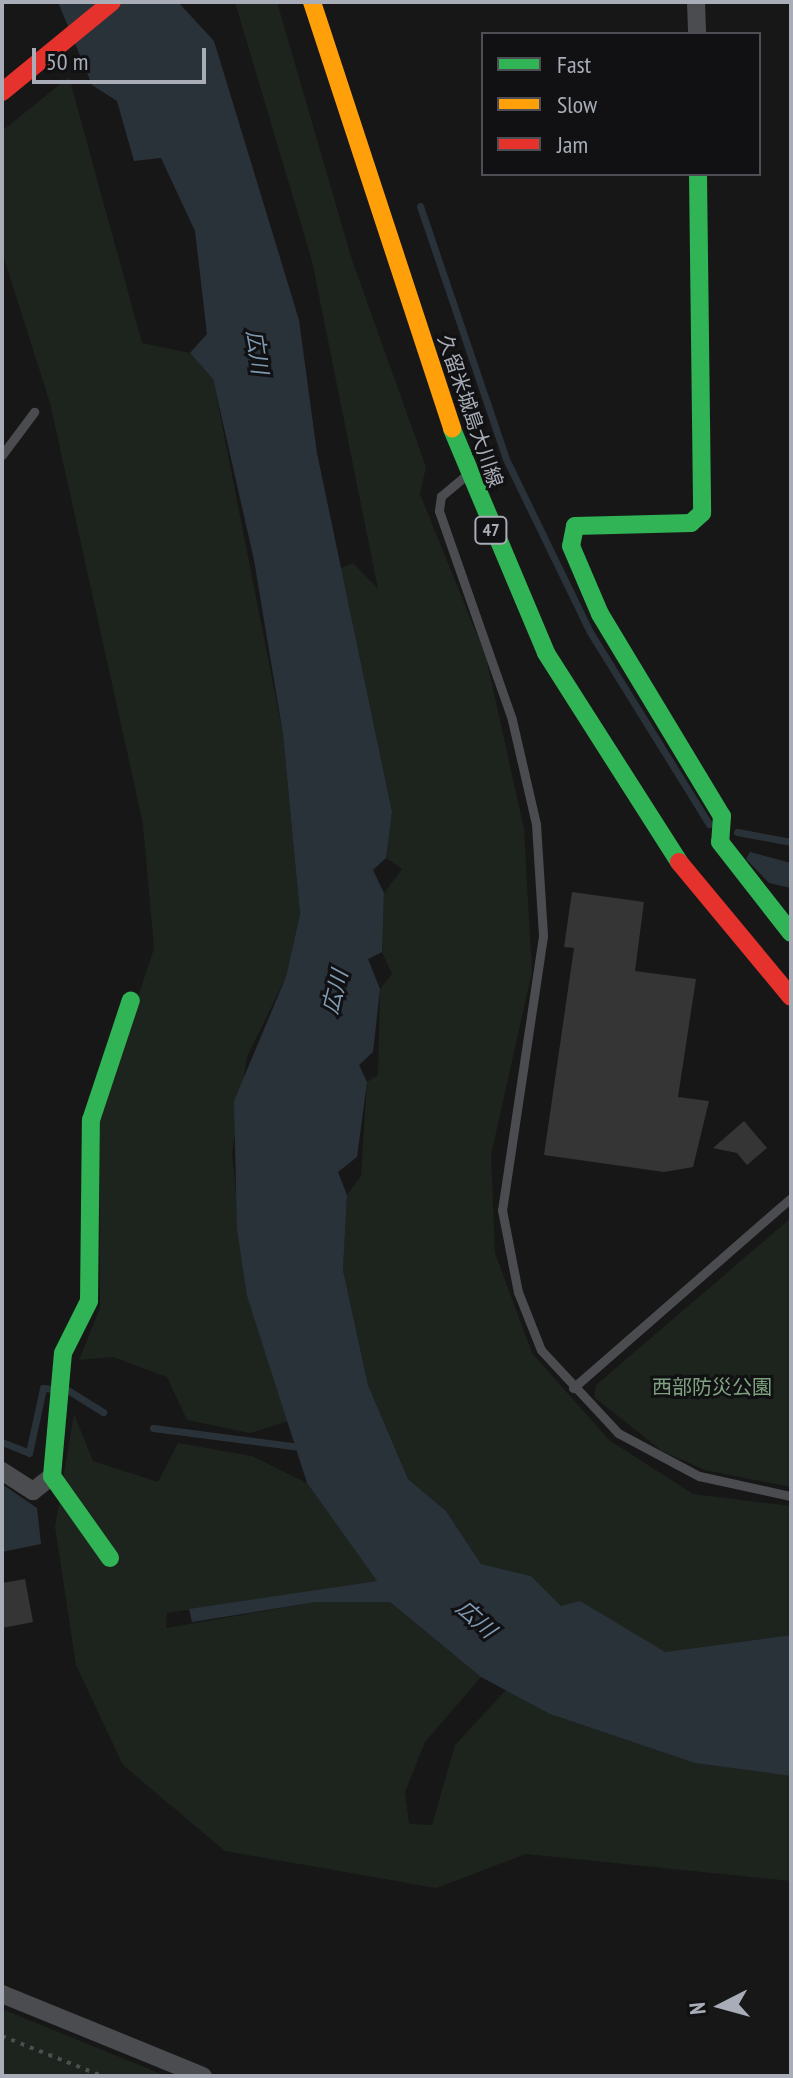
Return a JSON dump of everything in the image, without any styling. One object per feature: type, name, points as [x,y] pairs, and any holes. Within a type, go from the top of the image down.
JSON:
[{"type":"street","points":[[8,84],[112,2]]},
{"type":"street","name":"久留米城島大川線","points":[[312,2],[467,475],[546,653],[654,832],[791,997]]},
{"type":"street","points":[[696,2],[697,32]]},
{"type":"street","points":[[698,176],[702,513],[691,523],[575,526],[571,546],[600,614],[722,816],[720,842],[791,933]]},
{"type":"street","points":[[110,1558],[52,1476],[63,1389],[63,1353],[89,1301],[91,1120],[131,1000]]},
{"type":"street","points":[[2,1471],[33,1491],[52,1476]]},
{"type":"street","points":[[2,1994],[203,2076]]},
{"type":"lane","points":[[2,455],[34,412]]},
{"type":"lane","points":[[467,475],[441,496],[439,511],[512,720],[536,824],[543,936],[504,1164],[505,1247],[541,1350],[573,1388],[662,1462],[733,1488],[791,1496]]},
{"type":"lane","points":[[573,1388],[791,1198]]},
{"type":"path","points":[[2,2036],[102,2076]]},
{"type":"green space","points":[[235,2],[277,2],[352,260],[426,467],[420,494],[486,657],[524,829],[532,972],[491,1155],[495,1253],[532,1353],[609,1440],[693,1494],[791,1506],[791,1635],[665,1652],[561,1606],[531,1576],[481,1564],[446,1511],[408,1479],[368,1385],[343,1270],[347,1195],[361,1176],[367,1082],[378,1075],[380,989],[392,974],[382,952],[384,893],[402,869],[386,858],[392,812],[341,568],[353,563],[378,589],[312,261]]},
{"type":"green space","points":[[69,77],[142,343],[190,353],[213,379],[283,734],[300,914],[286,977],[247,1057],[232,1153],[247,1296],[289,1421],[250,1433],[187,1420],[167,1377],[113,1357],[79,1360],[100,1308],[99,1112],[154,949],[143,824],[50,403],[2,252],[2,131]]},
{"type":"green space","name":"西部防災公園","points":[[791,1218],[791,1487],[705,1470],[662,1451],[594,1397],[596,1385]]},
{"type":"green space","points":[[74,1414],[93,1461],[158,1482],[178,1443],[252,1456],[307,1483],[377,1581],[167,1613],[166,1628],[316,1602],[390,1602],[481,1677],[425,1742],[405,1792],[409,1824],[432,1825],[455,1745],[507,1689],[550,1714],[695,1763],[791,1776],[791,1881],[526,1854],[436,1888],[225,1851],[123,1765],[76,1665],[55,1527]]},
{"type":"green space","points":[[2,2009],[166,2076],[2,2076]]},
{"type":"water","name":"広川","points":[[58,2],[178,2],[214,41],[299,320],[317,453],[392,812],[386,858],[373,870],[384,893],[382,952],[368,959],[380,989],[373,1052],[359,1065],[367,1082],[357,1157],[338,1172],[347,1195],[343,1270],[368,1385],[408,1479],[446,1511],[481,1564],[531,1576],[561,1606],[580,1601],[665,1652],[791,1635],[791,1776],[695,1763],[550,1714],[481,1677],[390,1602],[316,1602],[192,1622],[189,1609],[377,1581],[307,1483],[247,1296],[237,1229],[234,1101],[286,977],[300,914],[283,734],[254,560],[213,379],[190,353],[207,334],[195,231],[161,158],[134,161],[117,101],[92,85]]},
{"type":"water","points":[[750,852],[791,863],[791,888],[769,883],[746,859]]},
{"type":"water","points":[[2,1484],[37,1508],[41,1544],[2,1552]]},
{"type":"building","points":[[572,892],[644,902],[635,971],[696,979],[678,1097],[709,1101],[693,1167],[664,1172],[544,1155],[574,948],[564,947]]},
{"type":"building","points":[[744,1121],[767,1148],[747,1165],[737,1153],[713,1148]]},
{"type":"building","points":[[25,1579],[33,1622],[2,1628],[2,1583]]},
{"type":"waterway","points":[[420,206],[506,459],[590,632],[709,824]]},
{"type":"waterway","points":[[737,832],[791,842]]},
{"type":"waterway","points":[[2,1442],[29,1453],[43,1388],[54,1389]]},
{"type":"waterway","points":[[66,1389],[103,1412]]},
{"type":"waterway","points":[[153,1428],[306,1448]]},
{"type":"traffic: fast","points":[[698,176],[702,513],[691,523],[575,526],[571,546],[600,614],[722,816],[720,842],[791,933]]},
{"type":"traffic: fast","points":[[452,429],[546,653],[679,862]]},
{"type":"traffic: fast","points":[[110,1558],[52,1476],[63,1353],[89,1301],[91,1120],[131,1000]]},
{"type":"traffic: slow","points":[[312,2],[452,429]]},
{"type":"traffic: jam","points":[[2,92],[112,2]]},
{"type":"traffic: jam","points":[[679,862],[791,997]]}]
